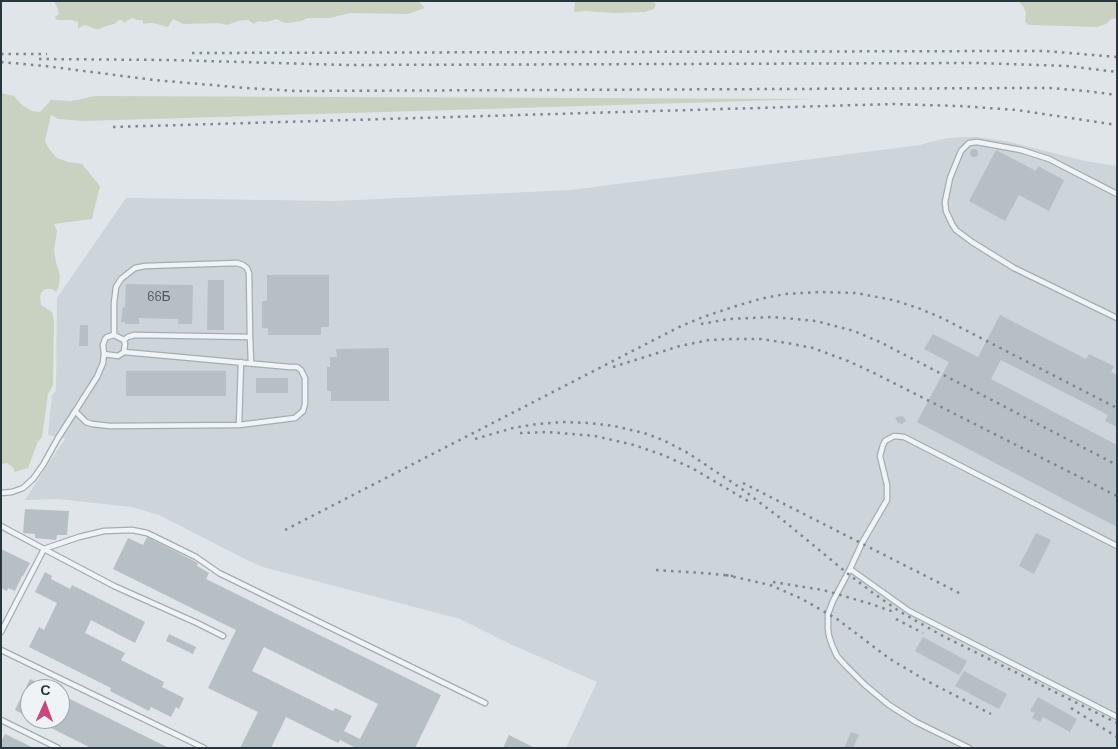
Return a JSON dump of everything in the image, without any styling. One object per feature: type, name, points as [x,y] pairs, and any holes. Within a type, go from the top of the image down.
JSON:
[{"type":"lane","points":[[1117,194],[1049,159],[1021,150],[977,142],[969,143],[962,151],[950,178],[946,211],[956,230],[1014,268],[1117,318]]},
{"type":"lane","points":[[114,335],[116,288],[122,279],[135,268],[145,266],[243,264],[249,273],[251,363]]},
{"type":"lane","points":[[1,492],[12,492],[23,488],[34,479],[96,377],[102,363],[105,339],[114,335],[124,340]]},
{"type":"lane","points":[[124,340],[134,335],[250,337]]},
{"type":"lane","points":[[124,340],[124,352]]},
{"type":"lane","points":[[75,411],[86,422],[110,426],[240,425],[295,418],[303,411],[305,404],[305,378],[297,367],[124,352],[118,356],[104,354]]},
{"type":"lane","points":[[240,425],[241,362]]},
{"type":"lane","points":[[969,748],[916,722],[889,705],[860,680],[838,656],[829,636],[828,614],[836,594],[865,537],[887,500],[888,485],[881,462],[881,451],[885,441],[894,436],[904,437],[1117,546]]},
{"type":"lane","points":[[1,526],[114,586],[197,622],[223,636]]},
{"type":"lane","points":[[1,632],[44,549],[79,536],[104,531],[132,530],[147,533],[196,556],[218,573],[485,702]]},
{"type":"lane","points":[[850,569],[909,611],[1117,717]]},
{"type":"lane","points":[[1,650],[204,748]]},
{"type":"lane","points":[[1,720],[58,748]]},
{"type":"shaded area","points":[[964,137],[1010,142],[1085,161],[1117,166],[1117,748],[566,748],[597,682],[508,643],[460,619],[263,567],[159,515],[132,507],[58,499],[25,500],[66,439],[48,435],[52,395],[56,391],[57,298],[126,198],[335,201],[571,190],[920,145],[948,138]]},
{"type":"green space","points":[[54,1],[418,1],[425,8],[408,14],[350,13],[330,18],[308,18],[287,23],[277,19],[266,22],[258,21],[254,24],[248,20],[227,25],[218,23],[183,24],[173,19],[168,27],[153,23],[143,24],[142,20],[133,18],[124,23],[122,20],[119,20],[100,29],[86,25],[78,29],[78,22],[57,20],[55,17],[59,14]]},
{"type":"green space","points":[[575,1],[651,1],[656,4],[654,9],[644,12],[574,12]]},
{"type":"green space","points":[[1018,1],[1117,1],[1117,18],[1111,19],[1106,24],[1097,27],[1029,25],[1025,22],[1026,13],[1023,6]]},
{"type":"green space","points":[[1,93],[14,96],[22,105],[32,111],[40,112],[51,100],[72,101],[95,96],[816,99],[84,121],[59,119],[51,115],[45,141],[49,149],[57,158],[82,164],[100,186],[92,219],[54,224],[57,231],[54,250],[60,276],[59,286],[56,292],[52,289],[45,289],[40,297],[41,305],[52,312],[54,321],[53,385],[48,394],[42,437],[38,441],[28,468],[14,472],[14,468],[7,463],[1,464]]},
{"type":"building","points":[[974,149],[978,153],[974,157],[970,153]]},
{"type":"building","points":[[996,150],[1036,171],[1038,166],[1064,180],[1049,211],[1019,195],[1005,221],[969,201]]},
{"type":"building","points":[[267,275],[329,275],[329,327],[321,327],[321,335],[268,335],[268,328],[262,328],[262,301],[267,301]]},
{"type":"building","points":[[208,280],[224,280],[224,330],[207,330]]},
{"type":"building","points":[[126,284],[193,285],[192,324],[178,324],[179,319],[139,318],[139,324],[125,324],[125,322],[121,322],[123,307],[125,308]]},
{"type":"building","points":[[1000,315],[1086,359],[1089,354],[1114,366],[1111,372],[1117,375],[1117,427],[1105,421],[1108,415],[1001,360],[991,379],[1117,445],[1117,527],[917,422],[949,362],[924,349],[933,334],[978,357]]},
{"type":"building","points":[[80,325],[88,325],[88,346],[79,346]]},
{"type":"building","points":[[389,348],[389,401],[331,401],[331,391],[327,391],[327,367],[330,367],[330,357],[337,357],[336,349]]},
{"type":"building","points":[[126,371],[226,371],[226,396],[126,396]]},
{"type":"building","points":[[256,378],[288,378],[288,393],[256,393]]},
{"type":"building","points":[[904,417],[906,421],[902,424],[898,423],[895,418]]},
{"type":"building","points":[[25,509],[69,511],[67,535],[57,535],[56,540],[35,538],[35,534],[23,533]]},
{"type":"building","points":[[1036,533],[1051,540],[1034,574],[1019,566]]},
{"type":"building","points":[[147,537],[198,563],[197,566],[209,573],[206,579],[441,695],[415,748],[356,748],[340,740],[338,743],[286,717],[271,748],[240,748],[258,712],[208,688],[236,630],[113,569],[128,538],[143,545]],"holes":[[[264,647],[378,704],[360,739],[344,731],[352,716],[335,708],[333,711],[252,671]]]},
{"type":"building","points":[[1,549],[30,563],[15,591],[8,588],[7,591],[1,588]]},
{"type":"building","points":[[45,572],[52,576],[51,579],[70,589],[72,585],[145,622],[135,643],[91,620],[85,633],[125,653],[121,660],[164,682],[162,687],[184,698],[179,709],[176,707],[171,717],[151,707],[149,711],[110,691],[111,688],[29,647],[39,627],[44,630],[57,603],[35,592]]},
{"type":"building","points":[[169,634],[196,647],[193,654],[166,641]]},
{"type":"building","points":[[923,637],[967,661],[959,675],[915,651]]},
{"type":"building","points":[[964,671],[1007,694],[999,709],[955,686]]},
{"type":"building","points":[[1038,697],[1077,719],[1070,732],[1043,717],[1040,722],[1032,718],[1035,713],[1030,711]]},
{"type":"building","points":[[70,699],[169,748],[91,748],[53,729],[70,729]]},
{"type":"building","points":[[20,700],[20,713],[15,710]]},
{"type":"building","points":[[851,732],[859,735],[853,748],[844,748]]},
{"type":"building","points":[[5,734],[34,748],[1,748],[1,742]]},
{"type":"building","points":[[509,735],[535,748],[503,748]]},
{"type":"railway","points":[[192,53],[1045,51],[1117,57]]},
{"type":"railway","points":[[1,54],[47,54]]},
{"type":"railway","points":[[39,59],[170,60],[347,65],[976,63],[1067,66],[1117,72]]},
{"type":"railway","points":[[1,62],[154,80],[296,91],[1050,88],[1117,95]]},
{"type":"railway","points":[[113,127],[893,104],[1017,110],[1117,125]]},
{"type":"railway","points":[[285,530],[679,327],[736,306],[785,294],[819,292],[856,293],[893,300],[918,308],[942,318],[1117,408]]},
{"type":"railway","points":[[701,324],[729,319],[773,317],[816,321],[854,331],[880,342],[1117,465]]},
{"type":"railway","points":[[613,367],[680,346],[709,340],[761,339],[813,348],[872,372],[1117,496]]},
{"type":"railway","points":[[475,439],[513,428],[563,422],[614,426],[644,433],[663,440],[688,453],[742,489],[847,573],[899,611],[941,635],[1117,723]]},
{"type":"railway","points":[[520,433],[548,432],[595,436],[634,445],[692,468],[748,501]]},
{"type":"railway","points":[[743,483],[963,595]]},
{"type":"railway","points":[[656,570],[733,576]]},
{"type":"railway","points":[[726,575],[770,585],[802,599],[837,619],[890,659],[927,681],[991,714]]},
{"type":"railway","points":[[773,582],[823,590],[894,612]]},
{"type":"railway","points":[[896,619],[923,633]]},
{"type":"railway","points":[[1071,708],[1117,737]]}]
